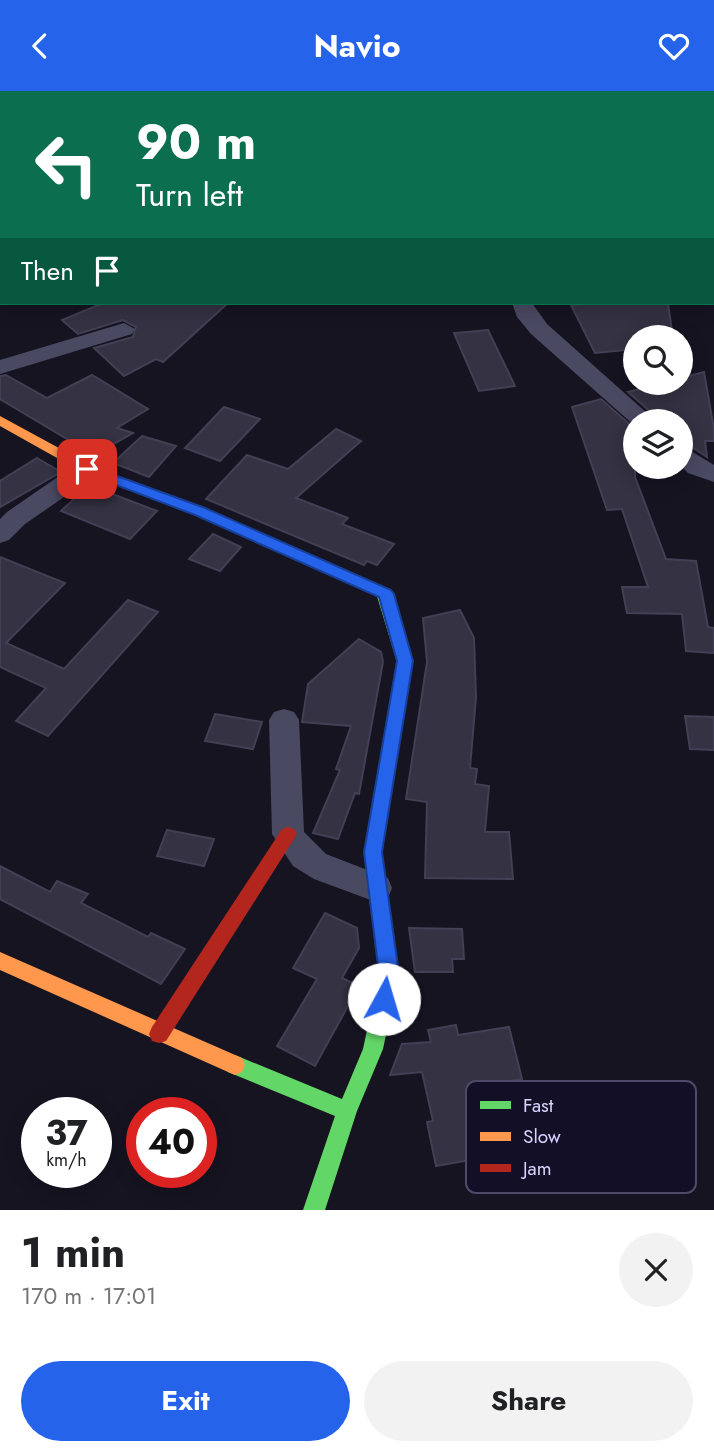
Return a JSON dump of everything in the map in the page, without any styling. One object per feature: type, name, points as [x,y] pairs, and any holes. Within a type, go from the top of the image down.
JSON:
[{"type":"street","points":[[523,305],[528,317],[539,329],[630,409]]},
{"type":"street","points":[[0,367],[124,329]]},
{"type":"street","points":[[0,421],[87,469],[200,512],[386,594],[405,661],[373,852],[389,974],[373,1049],[347,1111],[314,1210]]},
{"type":"street","points":[[693,464],[714,474]]},
{"type":"street","points":[[0,534],[16,518],[87,469]]},
{"type":"street","points":[[285,720],[288,834],[307,862],[376,888]]},
{"type":"street","points":[[159,1034],[288,834]]},
{"type":"street","points":[[0,961],[159,1034],[347,1111]]},
{"type":"building","points":[[98,305],[226,305],[163,362],[156,359],[124,376],[94,348],[133,337],[136,327],[123,320],[78,334],[62,320]]},
{"type":"building","points":[[571,305],[668,305],[671,325],[623,325],[623,350],[595,353]]},
{"type":"building","points":[[488,330],[515,386],[479,391],[454,333]]},
{"type":"building","points":[[704,372],[714,429],[714,441],[705,441],[707,457],[693,448],[693,409],[647,409],[631,395],[693,395],[693,375]]},
{"type":"building","points":[[6,375],[47,398],[92,375],[148,409],[117,428],[133,433],[94,455],[0,399],[0,376]]},
{"type":"building","points":[[601,399],[623,418],[623,479],[636,479],[666,559],[696,561],[708,627],[714,628],[714,653],[686,651],[682,614],[627,613],[622,587],[648,587],[622,509],[607,510],[572,407]]},
{"type":"building","points":[[224,407],[260,419],[220,461],[185,448]]},
{"type":"building","points":[[336,429],[361,441],[296,498],[348,518],[342,524],[394,544],[377,565],[367,561],[364,565],[206,499],[247,455],[288,469]]},
{"type":"building","points":[[142,436],[176,446],[149,477],[113,463]]},
{"type":"building","points":[[37,458],[61,472],[0,507],[0,481]]},
{"type":"building","points":[[89,485],[157,511],[130,539],[61,511]]},
{"type":"building","points":[[213,534],[241,547],[220,571],[189,559]]},
{"type":"building","points":[[0,557],[65,583],[6,643],[64,669],[128,600],[158,612],[48,736],[16,721],[46,688],[0,667]]},
{"type":"building","points":[[460,610],[474,638],[476,697],[470,768],[477,769],[475,784],[489,786],[485,832],[509,832],[513,879],[425,878],[427,802],[406,799],[427,662],[423,618]]},
{"type":"building","points":[[359,639],[381,652],[383,662],[359,794],[355,793],[338,839],[313,833],[340,770],[336,769],[351,726],[302,722],[308,684]]},
{"type":"building","points":[[215,714],[262,722],[253,749],[205,741]]},
{"type":"building","points":[[685,716],[714,717],[714,750],[690,749]]},
{"type":"building","points":[[167,830],[214,839],[204,866],[157,856]]},
{"type":"building","points":[[0,866],[50,892],[57,881],[88,894],[81,903],[148,937],[151,933],[185,949],[161,984],[0,899]]},
{"type":"building","points":[[325,913],[357,928],[359,948],[342,978],[359,986],[315,1066],[277,1046],[317,979],[293,968]]},
{"type":"building","points":[[409,928],[462,929],[464,959],[452,959],[453,972],[415,972]]},
{"type":"building","points":[[456,1025],[458,1035],[509,1027],[522,1079],[466,1081],[466,1161],[436,1166],[427,1122],[433,1121],[422,1072],[390,1075],[402,1044],[431,1042],[428,1030]]},
{"type":"traffic: fast","points":[[347,1111],[373,1049],[389,974],[373,852],[405,662],[384,593]]},
{"type":"traffic: fast","points":[[235,1065],[347,1111],[314,1210]]},
{"type":"traffic: slow","points":[[0,420],[87,469],[200,512],[384,593]]},
{"type":"traffic: slow","points":[[0,961],[235,1065]]},
{"type":"traffic: jam","points":[[159,1034],[288,834]]},
{"type":"route","points":[[87,469],[200,512],[386,594],[405,661],[373,852],[389,974],[384,999]]}]
